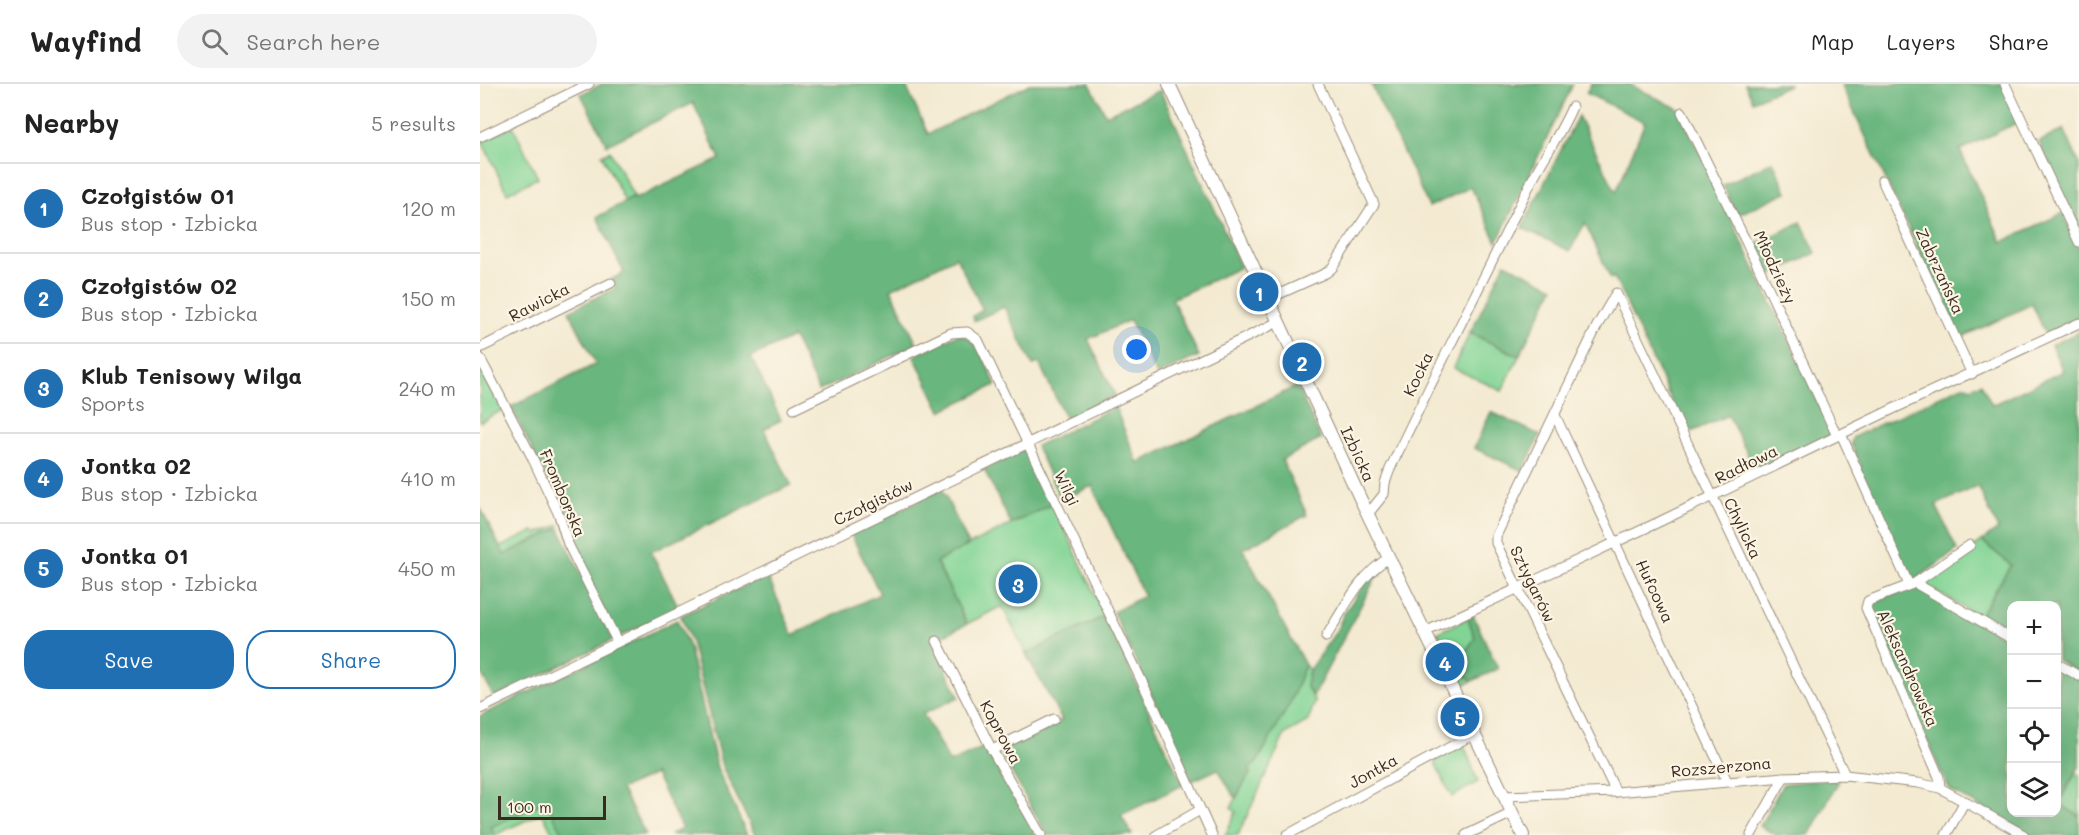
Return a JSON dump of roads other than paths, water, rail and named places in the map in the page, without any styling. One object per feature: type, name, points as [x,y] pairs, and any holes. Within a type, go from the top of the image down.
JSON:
[{"type":"street","points":[[480,137],[589,84]]},
{"type":"street","name":"Izbicka","points":[[1169,84],[1368,514],[1523,835]]},
{"type":"street","points":[[1268,299],[1326,273],[1332,268],[1374,204],[1318,84]]},
{"type":"street","points":[[2005,84],[2079,242]]},
{"type":"street","name":"Kocka","points":[[1368,514],[1384,494],[1390,469],[1450,343],[1543,159],[1572,108]]},
{"type":"street","name":"Młodzieży","points":[[1682,112],[1912,584]]},
{"type":"street","name":"Zabrzańska","points":[[1882,180],[1971,374]]},
{"type":"street","name":"Rawicka","points":[[480,348],[611,283]]},
{"type":"street","name":"Sztygarów","points":[[1616,293],[1597,326],[1496,536],[1496,543],[1616,792]]},
{"type":"street","name":"Chylicka","points":[[1616,293],[1845,775]]},
{"type":"street","name":"Czołgistów","points":[[480,709],[1278,322]]},
{"type":"street","name":"Radłowa","points":[[1425,632],[2079,323]]},
{"type":"street","name":"Wilgi","points":[[794,409],[954,332],[971,334],[978,340],[1157,713],[1212,835]]},
{"type":"street","name":"Fromborska","points":[[480,357],[532,457],[559,515],[576,562],[617,641]]},
{"type":"street","name":"Hufcowa","points":[[1555,415],[1727,781]]},
{"type":"street","name":"Aleksandrowska","points":[[1940,788],[1939,777],[1866,608],[1870,600],[1912,584],[1970,545]]},
{"type":"street","points":[[1326,638],[1365,578],[1389,558]]},
{"type":"street","points":[[1912,584],[2007,636]]},
{"type":"street","name":"Koprowa","points":[[938,641],[992,750],[1041,835]]},
{"type":"street","points":[[2061,666],[2079,676]]},
{"type":"street","points":[[992,750],[1054,719]]},
{"type":"street","name":"Jontka","points":[[1287,835],[1474,734]]},
{"type":"street","name":"Rozszerzona","points":[[1504,796],[1616,792],[1727,781],[1845,775],[1917,783],[1940,788],[2024,835]]},
{"type":"street","points":[[1751,835],[1784,777]]},
{"type":"street","points":[[1946,835],[1965,801]]},
{"type":"street","points":[[1157,835],[1200,810]]},
{"type":"street","points":[[1466,835],[1512,813]]},
{"type":"place","name":"Czołgistów 01","points":[[1259,292]]},
{"type":"place","name":"Czołgistów 02","points":[[1302,362]]},
{"type":"place","name":"Klub Tenisowy Wilga","points":[[1018,584]]},
{"type":"place","name":"Jontka 02","points":[[1445,662]]},
{"type":"place","name":"Jontka 01","points":[[1460,717]]}]
